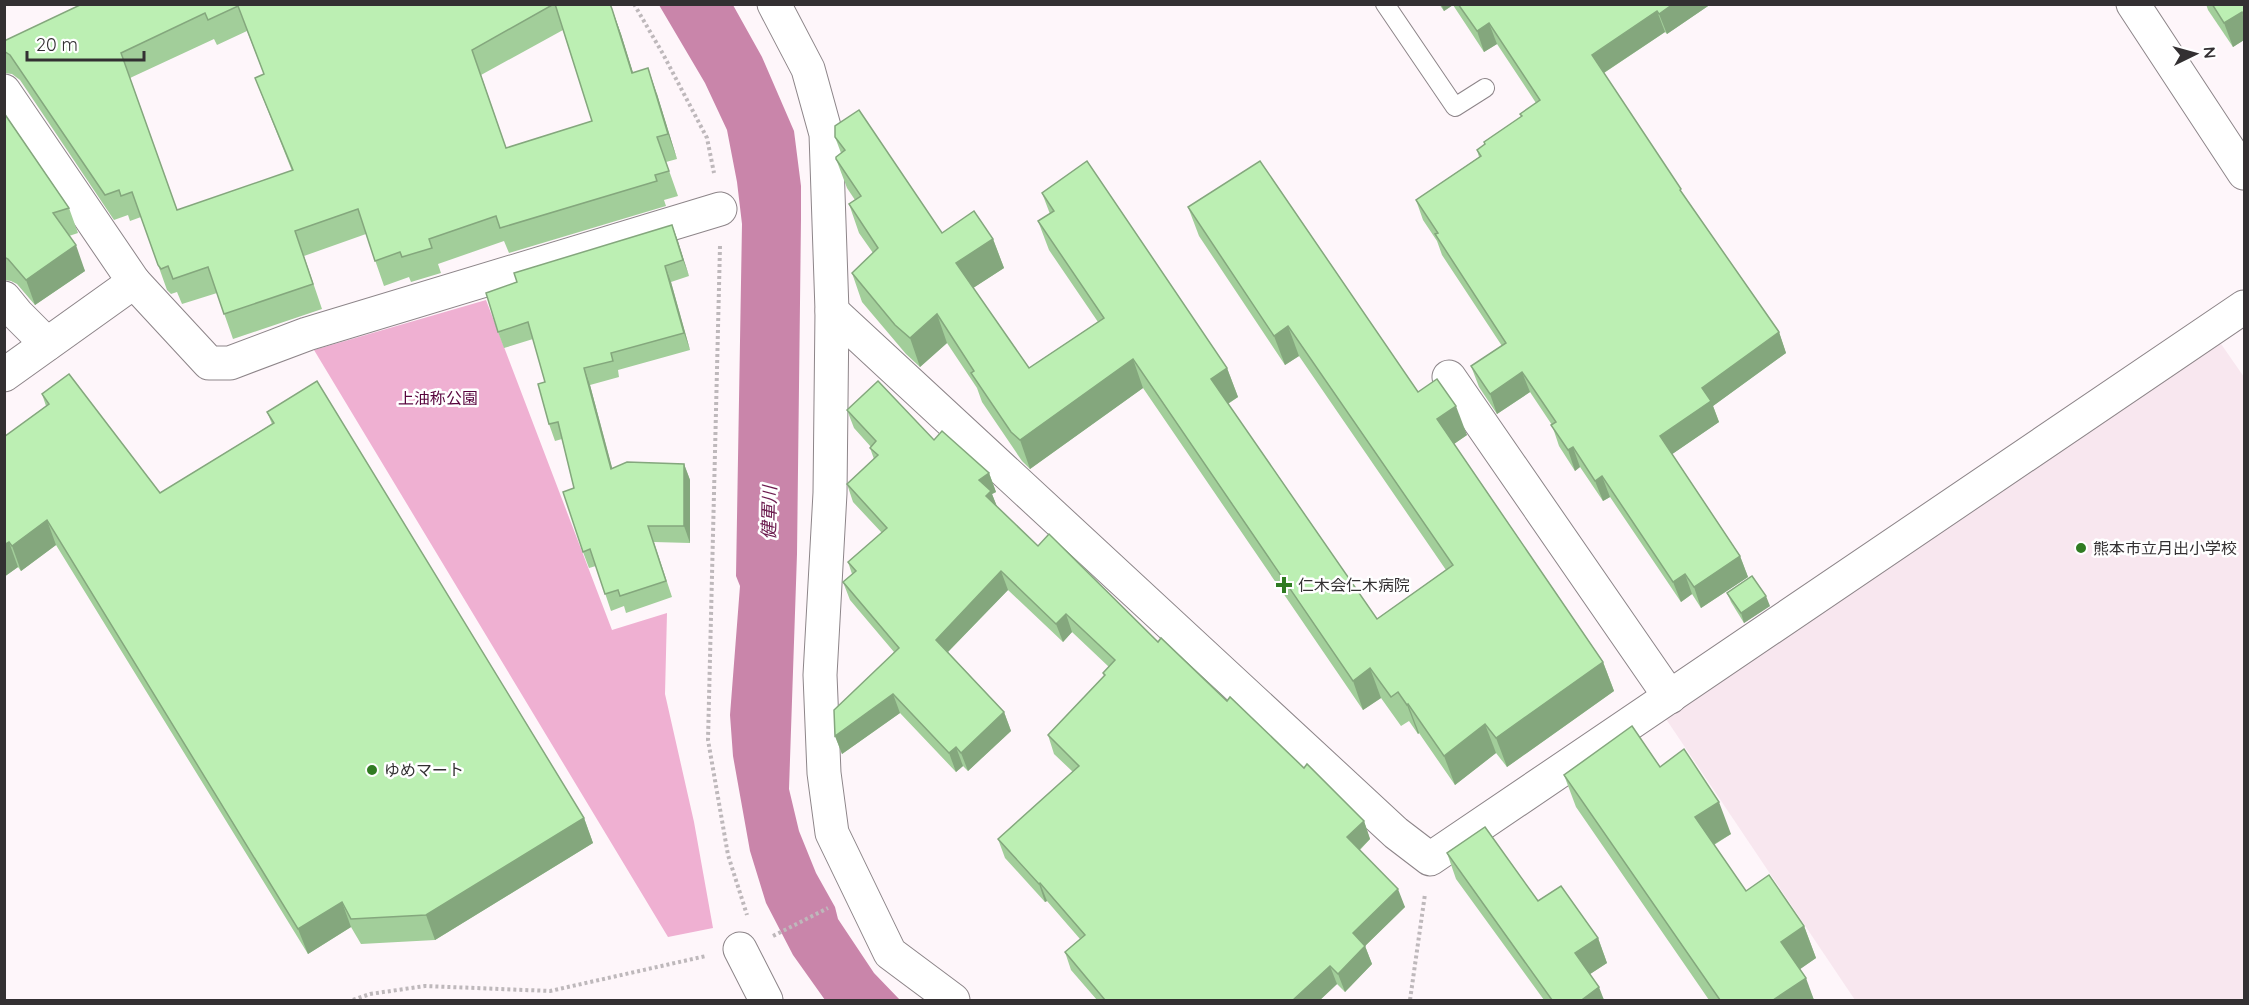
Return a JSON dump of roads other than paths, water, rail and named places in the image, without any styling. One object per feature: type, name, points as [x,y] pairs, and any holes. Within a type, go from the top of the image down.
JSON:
[{"type":"street","points":[[774,4],[808,69],[826,134],[832,311],[830,493],[820,675],[824,773],[832,833],[890,953],[953,1000]]},
{"type":"street","points":[[2133,4],[2244,173]]},
{"type":"street","points":[[4,91],[134,282],[209,363],[230,363],[307,334],[720,209]]},
{"type":"street","points":[[4,375],[134,282]]},
{"type":"street","points":[[4,298],[46,344]]},
{"type":"street","points":[[832,311],[1388,825],[1430,859],[2244,307]]},
{"type":"street","points":[[1449,377],[1670,697]]},
{"type":"street","points":[[748,947],[766,1000]]},
{"type":"lane","points":[[1385,4],[1455,107],[1485,88]]},
{"type":"water","name":"健軍川","points":[[659,5],[733,5],[762,57],[794,131],[801,186],[801,219],[797,554],[789,789],[799,831],[816,873],[835,907],[838,919],[874,973],[900,1000],[825,1000],[793,955],[766,903],[750,851],[733,756],[730,715],[740,586],[736,576],[742,224],[727,130],[705,83]]},
{"type":"place","name":"熊本市立月出小学校","points":[[2081,548]]},
{"type":"place","name":"仁木会仁木病院","points":[[1284,585]]},
{"type":"place","name":"ゆめマート","points":[[372,770]]},
{"type":"park label","name":"上油称公園","points":[[438,398]]}]
